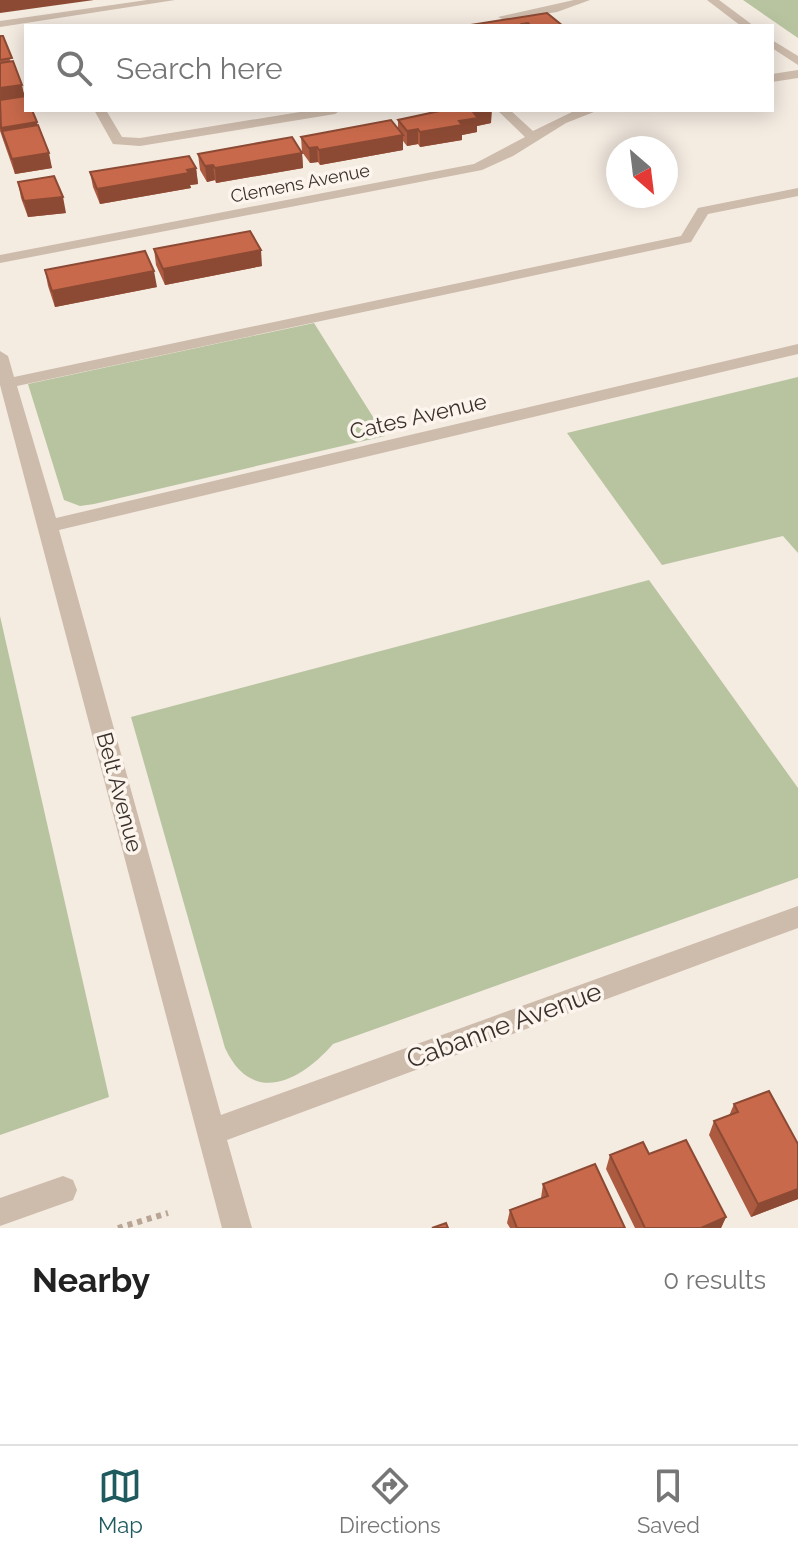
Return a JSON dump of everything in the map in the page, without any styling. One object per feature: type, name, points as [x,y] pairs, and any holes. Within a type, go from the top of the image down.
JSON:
[{"type":"street","points":[[0,24],[57,21],[170,0]]},
{"type":"street","points":[[504,17],[557,9],[585,0]]},
{"type":"street","points":[[712,0],[745,24]]},
{"type":"street","points":[[774,44],[798,61]]},
{"type":"street","points":[[774,78],[798,74]]},
{"type":"street","points":[[101,112],[118,141],[140,142],[323,112]]},
{"type":"street","points":[[505,112],[533,138]]},
{"type":"street","name":"Clemens Avenue","points":[[0,259],[477,167],[502,159],[553,122],[586,112]]},
{"type":"street","points":[[8,383],[686,239],[703,211],[798,192]]},
{"type":"street","name":"Cates Avenue","points":[[49,526],[798,349]]},
{"type":"street","name":"Belt Avenue","points":[[0,356],[49,526],[237,1228]]},
{"type":"street","name":"Cabanne Avenue","points":[[210,1133],[798,917]]},
{"type":"street","points":[[0,1212],[63,1190]]},
{"type":"path","points":[[118,1228],[168,1213]]},
{"type":"green space","points":[[743,0],[798,0],[798,38]]},
{"type":"green space","points":[[314,323],[385,436],[94,504],[80,506],[64,500],[28,384]]},
{"type":"green space","points":[[798,377],[798,553],[783,536],[662,565],[567,433]]},
{"type":"green space","points":[[649,580],[798,788],[798,878],[333,1044],[306,1069],[291,1077],[277,1082],[262,1082],[249,1077],[236,1066],[225,1048],[131,717]]},
{"type":"green space","points":[[0,616],[109,1097],[0,1135]]},
{"type":"building","points":[[547,13],[561,24],[528,23],[477,24]]},
{"type":"building","points":[[0,36],[3,36],[12,58],[0,60]]},
{"type":"building","points":[[13,61],[22,85],[0,88],[0,63]]},
{"type":"building","points":[[24,96],[24,112],[33,112],[37,122],[1,128],[0,100]]},
{"type":"building","points":[[435,112],[473,112],[478,118],[459,121],[462,125],[420,132],[418,129],[407,131],[398,120]]},
{"type":"building","points":[[391,120],[403,135],[319,150],[317,147],[309,148],[301,137]]},
{"type":"building","points":[[38,125],[49,153],[12,159],[2,131]]},
{"type":"building","points":[[292,137],[302,153],[215,168],[213,165],[205,166],[198,154]]},
{"type":"building","points":[[189,156],[196,168],[187,170],[189,173],[97,189],[90,172]]},
{"type":"building","points":[[54,176],[63,197],[24,201],[18,182]]},
{"type":"building","points":[[250,231],[261,250],[163,269],[154,249]]},
{"type":"building","points":[[145,251],[154,271],[52,291],[45,270]]},
{"type":"building","points":[[769,1091],[798,1144],[798,1189],[758,1204],[714,1121],[738,1112],[734,1104]]},
{"type":"building","points":[[686,1140],[726,1217],[701,1228],[645,1228],[610,1155],[643,1142],[649,1154]]},
{"type":"building","points":[[595,1164],[625,1228],[517,1228],[510,1210],[548,1196],[543,1184]]}]
